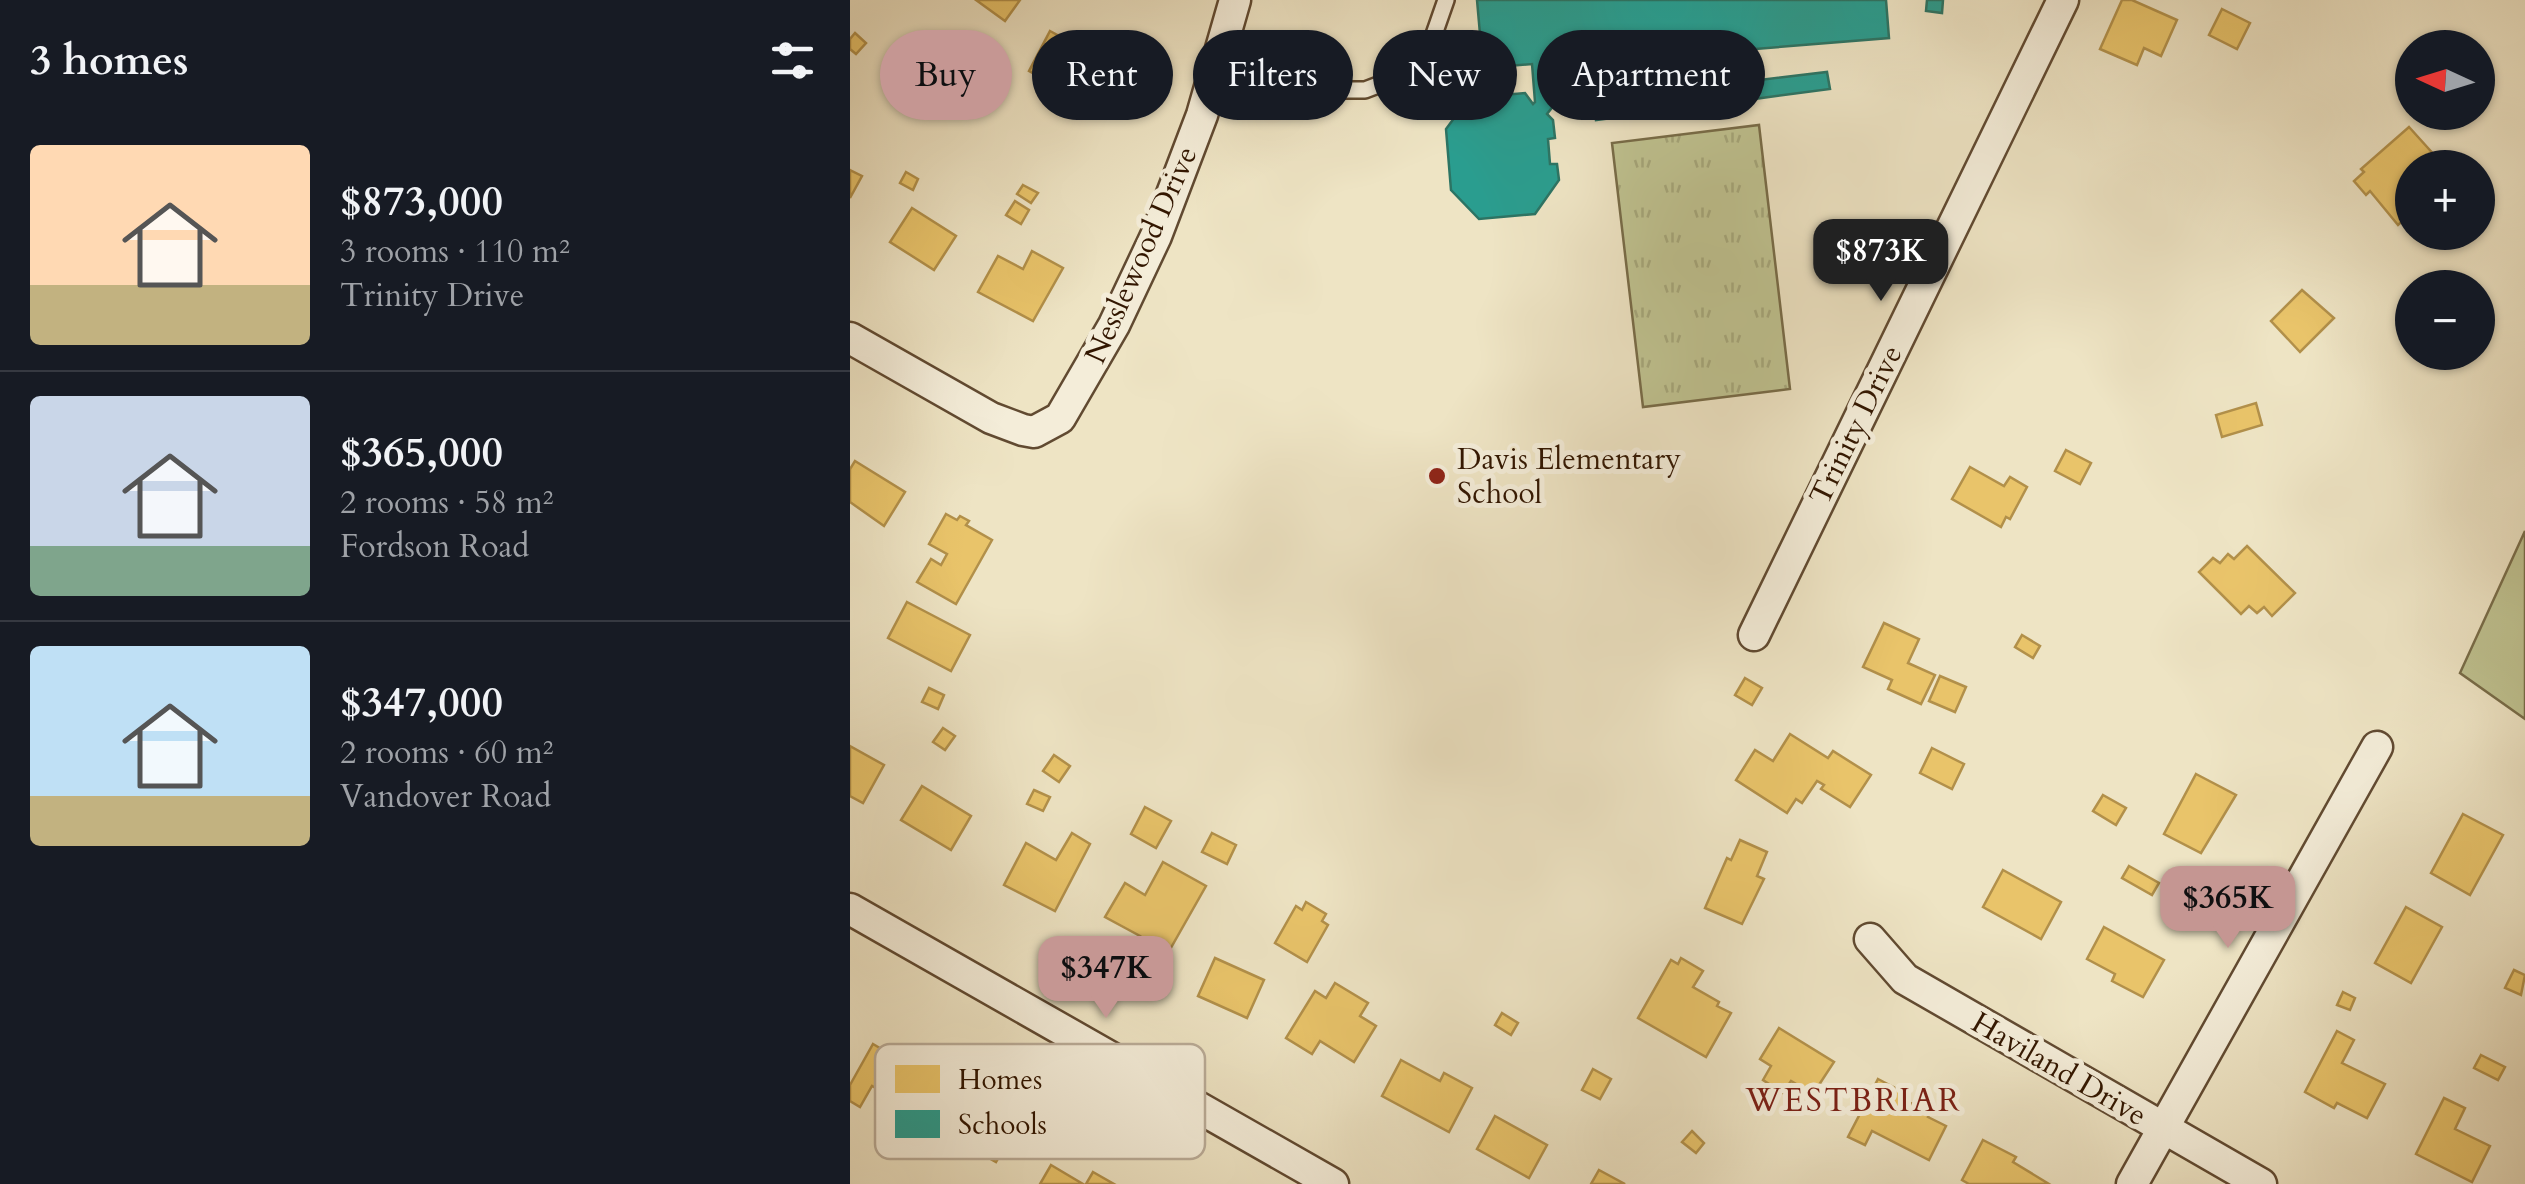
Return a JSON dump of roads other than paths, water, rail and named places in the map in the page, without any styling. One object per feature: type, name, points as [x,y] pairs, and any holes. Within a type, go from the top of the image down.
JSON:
[{"type":"street","name":"Nesslewood Drive","points":[[1226,30],[1235,0]]},
{"type":"street","name":"Trinity Drive","points":[[1754,635],[2063,0]]},
{"type":"street","name":"Nesslewood Drive","points":[[850,338],[991,418],[1034,432],[1060,418],[1114,325],[1179,180],[1199,120]]},
{"type":"street","points":[[2132,1184],[2377,747]]},
{"type":"street","points":[[850,910],[1086,1044]]},
{"type":"street","name":"Haviland Drive","points":[[1870,939],[1905,980],[2261,1184]]},
{"type":"street","points":[[1205,1111],[1333,1184]]},
{"type":"lane","points":[[1353,90],[1365,90],[1398,77],[1431,43],[1446,0]]},
{"type":"place","name":"Davis Elementary School","points":[[1437,476]]},
{"type":"district","name":"WESTBRIAR","points":[[1854,1101]]}]
